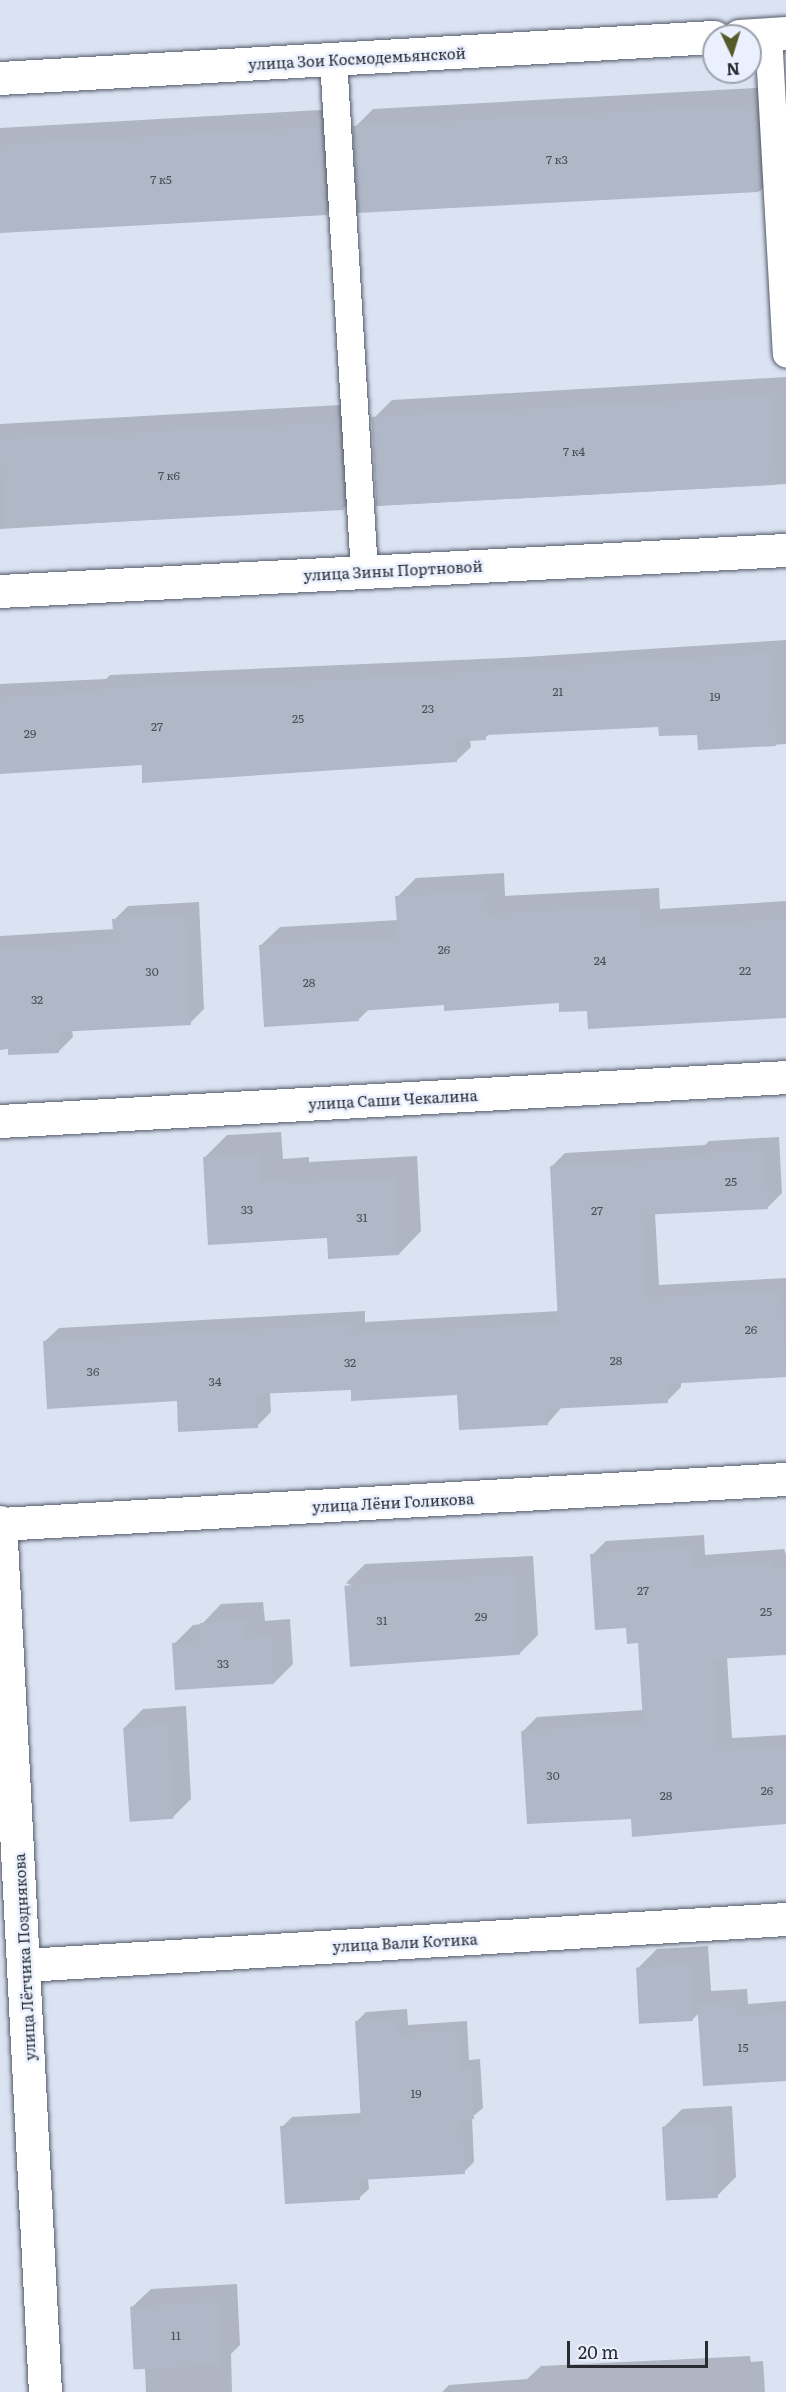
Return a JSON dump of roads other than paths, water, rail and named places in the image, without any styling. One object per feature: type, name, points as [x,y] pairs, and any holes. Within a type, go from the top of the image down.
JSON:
[{"type":"street","name":"улица Зои Космодемьянской","points":[[0,78],[702,39]]},
{"type":"street","name":"улица Зины Портновой","points":[[0,591],[786,550]]},
{"type":"street","name":"улица Саши Чекалина","points":[[0,1121],[786,1077]]},
{"type":"street","name":"улица Лёни Голикова","points":[[0,1523],[786,1479]]},
{"type":"street","name":"улица Лётчика Позднякова","points":[[0,1523],[25,1965],[45,2392]]},
{"type":"street","name":"улица Вали Котика","points":[[25,1965],[786,1919]]},
{"type":"lane","points":[[764,35],[786,353]]},
{"type":"lane","points":[[333,59],[364,572]]}]
